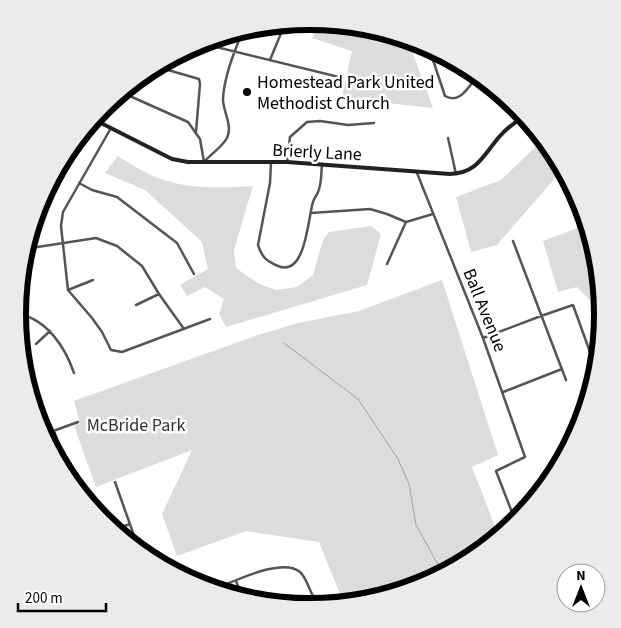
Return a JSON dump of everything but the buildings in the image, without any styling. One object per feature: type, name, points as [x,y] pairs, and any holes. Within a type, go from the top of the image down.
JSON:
[{"type":"street","points":[[270,60],[282,31]]},
{"type":"street","points":[[204,163],[227,137],[229,128],[223,102],[229,70],[240,38]]},
{"type":"street","points":[[215,46],[343,78]]},
{"type":"street","points":[[433,58],[446,96],[451,99],[457,99],[474,82]]},
{"type":"street","points":[[166,69],[199,79],[196,132]]},
{"type":"street","points":[[128,96],[188,122],[200,139],[204,163]]},
{"type":"street","points":[[514,124],[516,118]]},
{"type":"street","points":[[287,162],[290,137],[308,122],[320,121],[348,125],[374,123]]},
{"type":"street","name":"Brierly Lane","points":[[101,123],[172,159],[188,162],[287,162],[417,173],[456,174],[471,169],[478,164],[501,136],[518,121]]},
{"type":"street","points":[[111,128],[63,212],[60,226],[68,290],[92,318],[111,350],[122,352],[210,319]]},
{"type":"street","points":[[448,138],[456,174]]},
{"type":"street","points":[[271,163],[270,183],[258,245],[266,261],[282,268],[293,264],[300,258],[313,202],[321,182],[322,164]]},
{"type":"street","name":"Ball Avenue","points":[[417,173],[483,338],[525,457],[496,470],[512,513]]},
{"type":"street","points":[[79,183],[92,190],[117,197],[177,243],[194,274]]},
{"type":"street","points":[[311,213],[370,209],[406,222],[433,214]]},
{"type":"street","points":[[387,264],[406,222]]},
{"type":"street","points":[[34,248],[96,238],[117,246],[142,266],[184,329]]},
{"type":"street","points":[[513,241],[566,380]]},
{"type":"street","points":[[68,290],[93,280]]},
{"type":"street","points":[[136,305],[159,294]]},
{"type":"street","points":[[483,338],[573,305],[591,354]]},
{"type":"street","points":[[26,315],[50,331],[64,350],[74,373]]},
{"type":"street","points":[[36,344],[50,331]]},
{"type":"street","points":[[503,392],[562,369]]},
{"type":"street","points":[[59,447],[54,431],[78,422]]},
{"type":"street","points":[[115,482],[135,538]]},
{"type":"street","points":[[122,527],[130,524]]},
{"type":"street","points":[[225,585],[275,567],[293,567],[301,573],[313,596]]},
{"type":"street","points":[[236,581],[240,590]]},
{"type":"green space","points":[[316,30],[329,30],[366,35],[411,48],[433,108],[342,98],[352,51],[312,38]]},
{"type":"green space","points":[[538,144],[558,174],[497,245],[471,252],[456,197],[501,180]]},
{"type":"green space","points":[[118,156],[151,175],[189,186],[253,186],[234,250],[236,268],[259,284],[276,290],[297,287],[313,275],[323,240],[329,232],[371,226],[381,234],[367,285],[226,327],[219,314],[224,299],[205,287],[187,296],[180,285],[208,269],[202,242],[145,190],[105,173]]},
{"type":"green space","points":[[581,227],[589,259],[595,305],[577,287],[558,292],[543,241]]},
{"type":"green space","name":"McBride Park","points":[[442,280],[498,455],[472,467],[496,529],[484,540],[453,560],[419,577],[384,589],[329,598],[340,594],[319,542],[246,531],[177,556],[162,514],[192,450],[96,487],[74,426],[80,423],[74,401],[255,336],[298,323],[359,311]]},
{"type":"waterway","points":[[284,343],[358,399],[398,459],[409,484],[416,525],[439,567]]},
{"type":"place","name":"Homestead Park United Methodist Church","points":[[247,92]]}]
